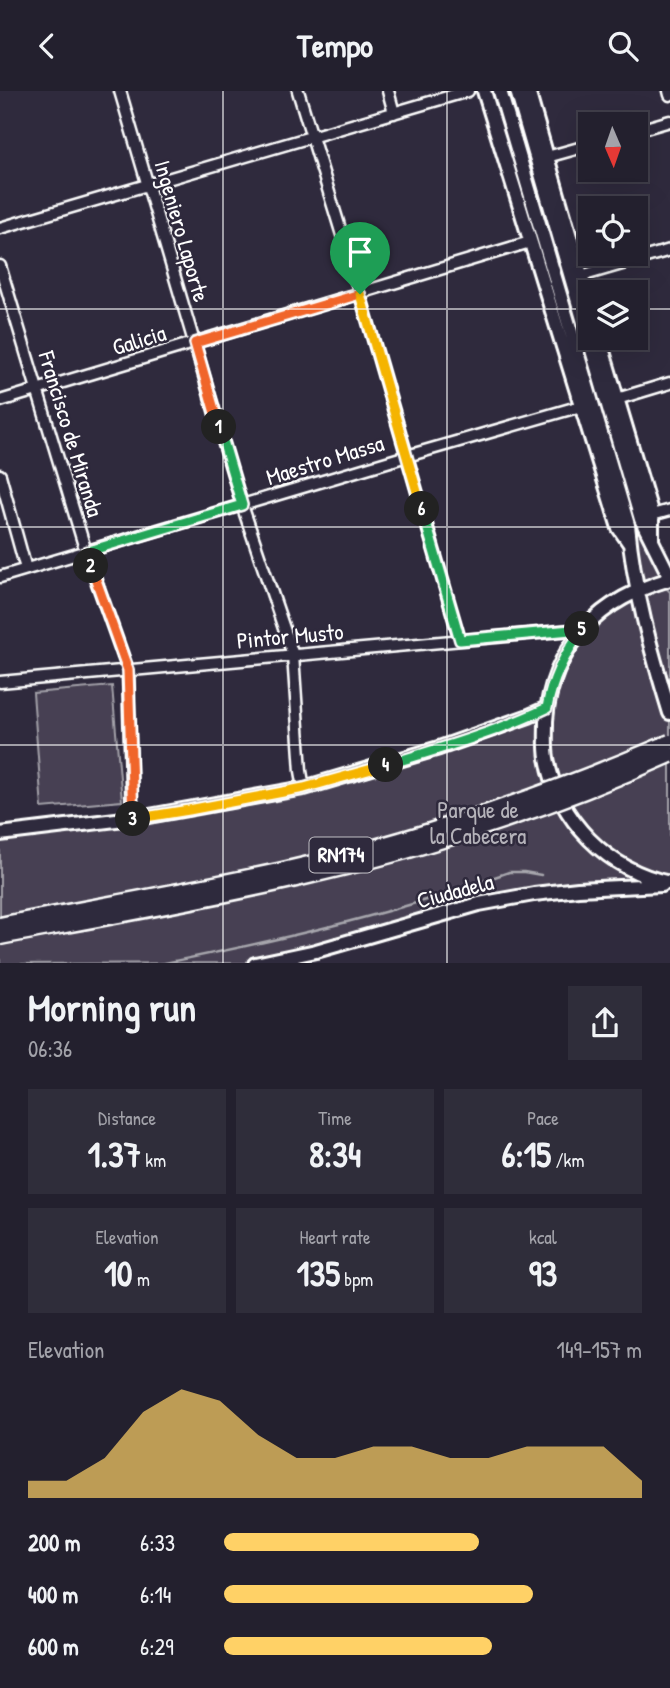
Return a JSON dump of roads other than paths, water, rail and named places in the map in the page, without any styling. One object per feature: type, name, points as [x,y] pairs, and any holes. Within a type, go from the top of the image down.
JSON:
[{"type":"highway","name":"RN174","points":[[0,925],[287,869],[371,848],[505,807],[670,742]]},
{"type":"highway","name":"RN174","points":[[0,937],[293,880],[377,858],[512,817],[670,755]]},
{"type":"main road","points":[[484,91],[619,528],[630,544]]},
{"type":"main road","points":[[500,91],[628,525],[636,590],[670,713]]},
{"type":"main road","points":[[521,93],[547,157],[582,280]]},
{"type":"main road","points":[[521,93],[641,519],[670,578],[636,590],[620,599],[583,629],[570,647],[557,670],[547,708],[545,739],[550,769],[562,802],[576,825],[593,843],[624,867],[670,884]]},
{"type":"main road","points":[[603,350],[652,515],[652,541]]},
{"type":"main road","points":[[0,834],[132,819],[304,788],[439,748],[547,708]]},
{"type":"main road","name":"Ciudadela","points":[[260,963],[316,951],[480,904],[520,896],[578,889],[670,884]]},
{"type":"street","name":"Ingeniero Laporte","points":[[121,91],[242,505],[293,656],[300,771],[304,788]]},
{"type":"street","points":[[298,91],[460,640]]},
{"type":"street","points":[[388,91],[394,113]]},
{"type":"street","points":[[0,228],[468,91]]},
{"type":"street","points":[[648,127],[670,121]]},
{"type":"street","points":[[547,157],[578,148]]},
{"type":"street","name":"Galicia","points":[[0,401],[530,242]]},
{"type":"street","points":[[581,276],[670,250]]},
{"type":"street","name":"Francisco de Miranda","points":[[0,266],[86,552],[128,670],[132,819]]},
{"type":"street","points":[[617,399],[670,383]]},
{"type":"street","name":"Maestro Massa","points":[[0,577],[581,406]]},
{"type":"street","points":[[0,475],[26,569]]},
{"type":"street","points":[[652,515],[670,510]]},
{"type":"street","name":"Pintor Musto","points":[[0,681],[583,629]]},
{"type":"waterway","points":[[165,963],[342,923],[429,899],[509,872],[541,875]]},
{"type":"park label","name":"Parque de la Cabecera","points":[[478,823]]}]
